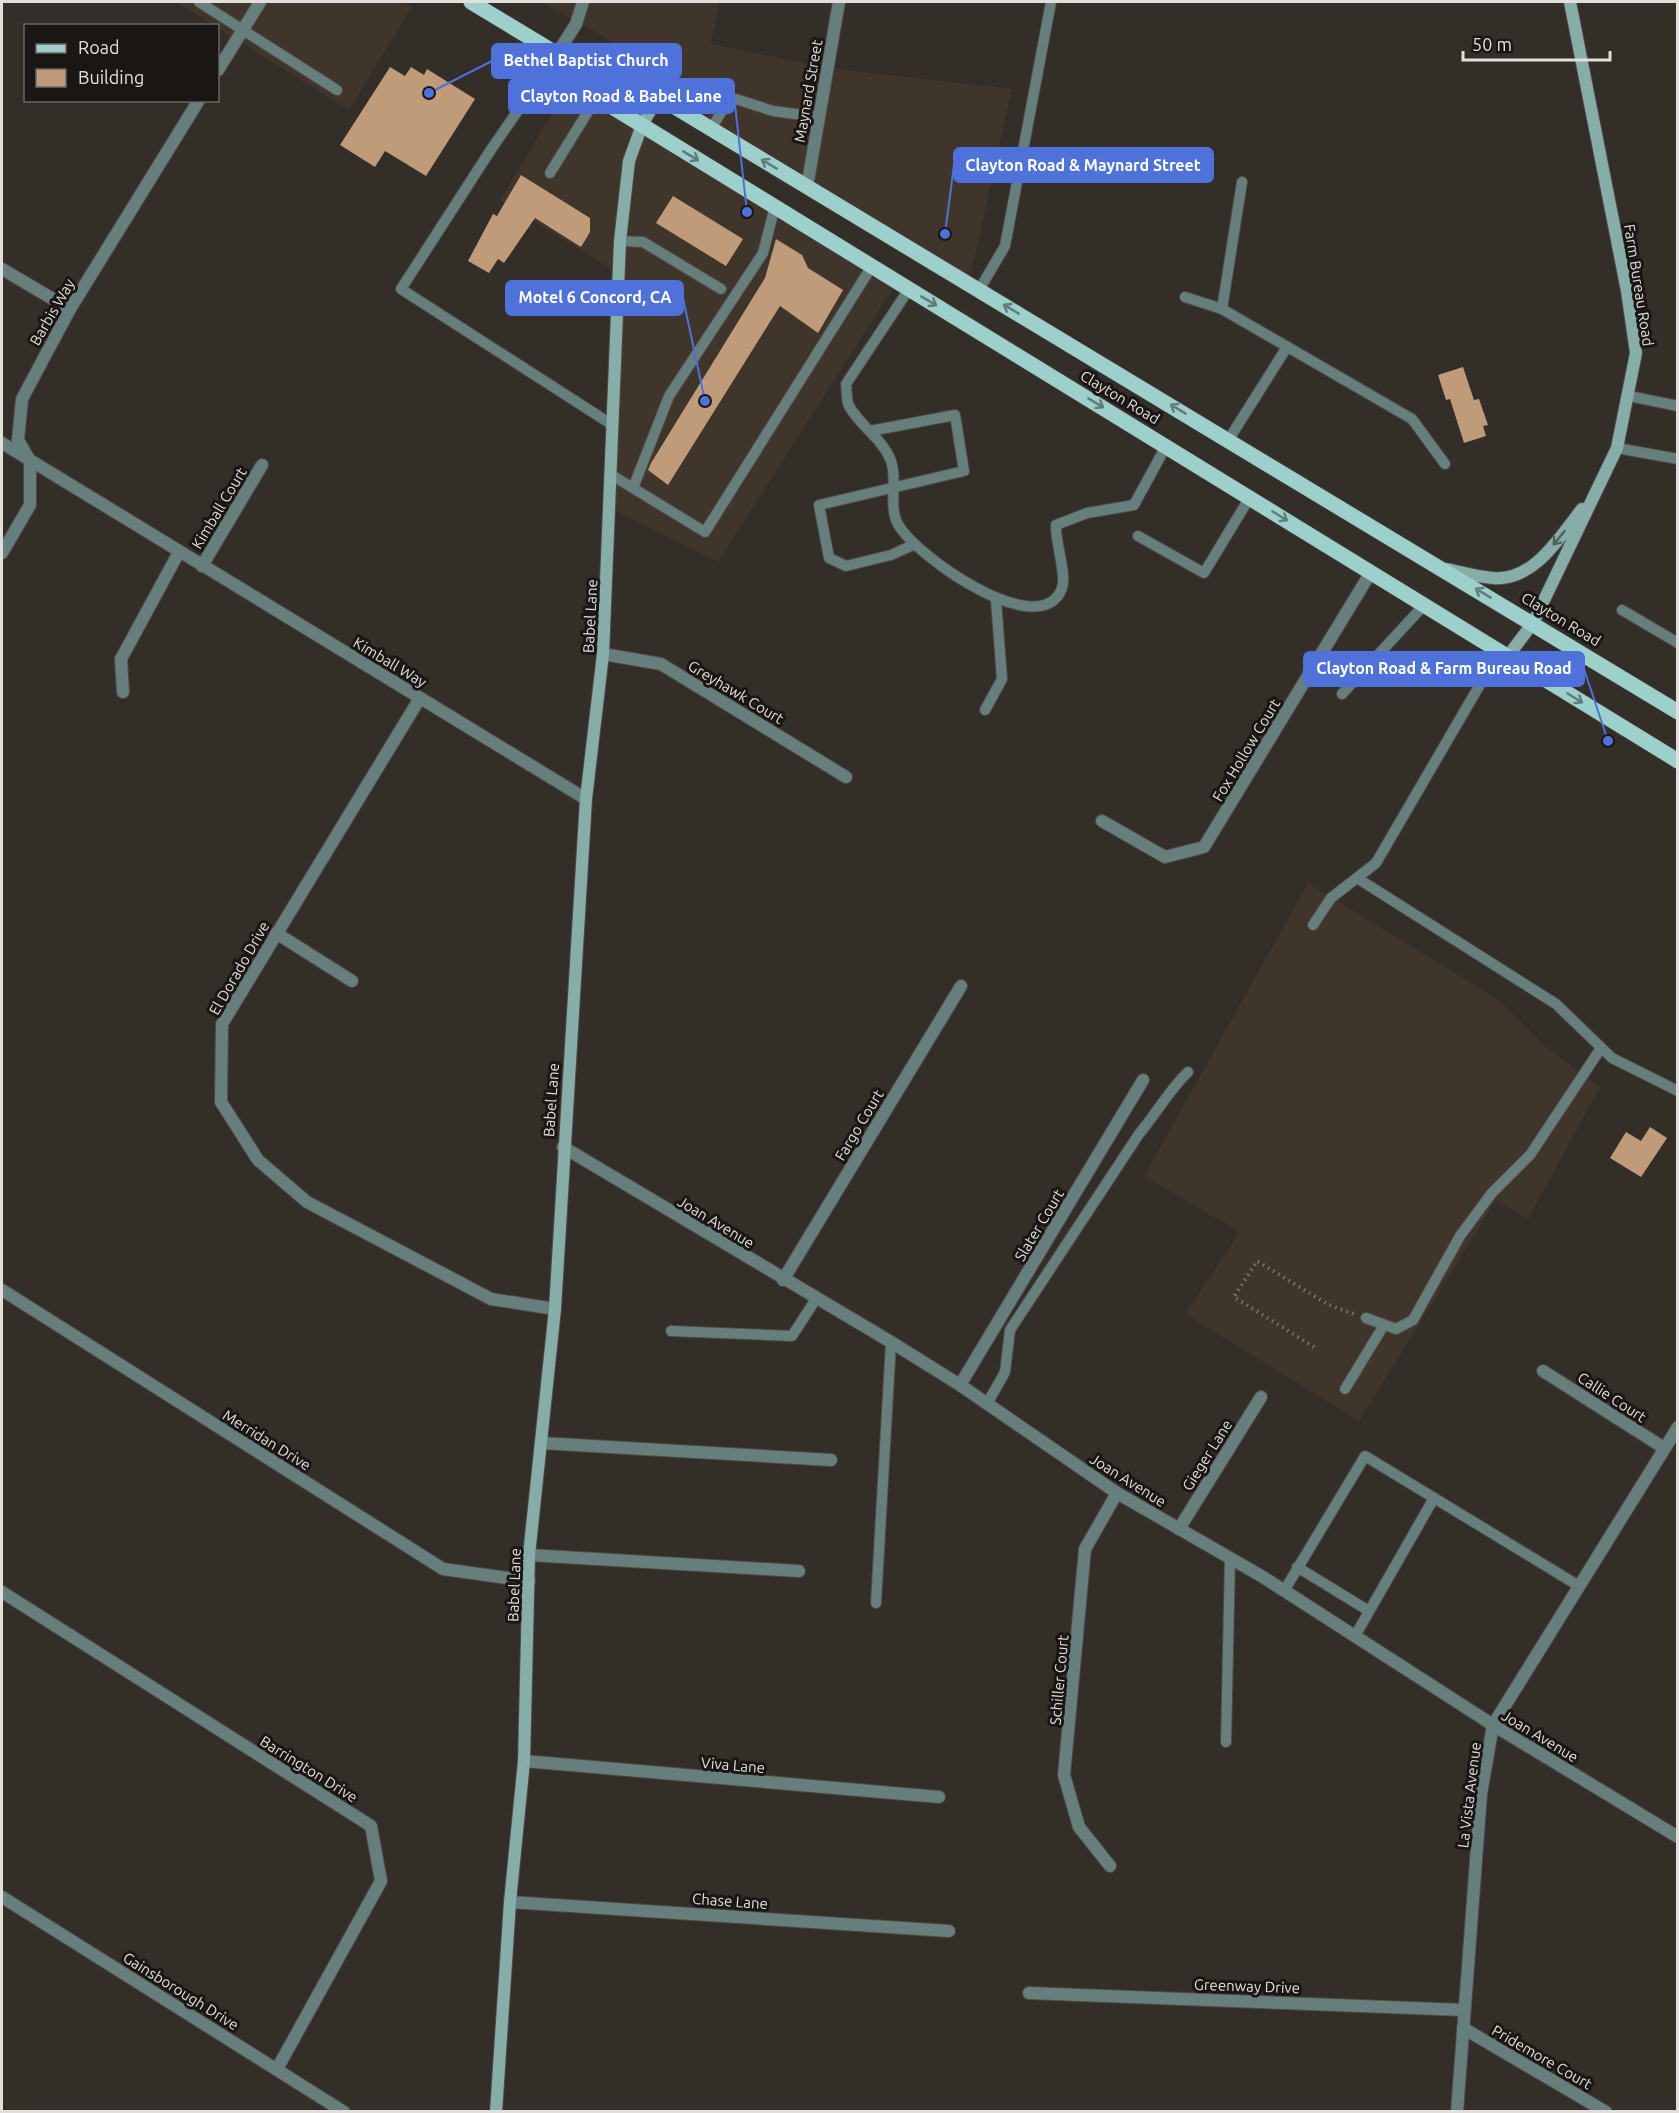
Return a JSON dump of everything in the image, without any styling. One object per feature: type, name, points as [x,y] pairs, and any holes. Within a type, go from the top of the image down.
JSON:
[{"type":"main road","points":[[471,2],[557,54]]},
{"type":"main road","name":"Clayton Road","points":[[1677,712],[1443,568],[582,51],[557,54],[565,78],[1425,604],[1677,761]]},
{"type":"street","points":[[219,68],[260,2]]},
{"type":"street","points":[[557,54],[576,24],[583,2]]},
{"type":"street","name":"Maynard Street","points":[[807,186],[839,2]]},
{"type":"street","name":"Farm Bureau Road","points":[[1508,656],[1533,623],[1617,448],[1636,353],[1627,291],[1570,2]]},
{"type":"street","name":"Babel Lane","points":[[496,2112],[510,1902],[524,1761],[529,1555],[555,1309],[563,1147],[586,799],[603,654],[611,509],[611,424],[620,241],[629,161],[642,125],[658,97]]},
{"type":"street","name":"Barbis Way","points":[[2,553],[30,504],[30,461],[18,440],[22,399],[69,309],[198,102]]},
{"type":"street","points":[[2,269],[69,309]]},
{"type":"street","name":"Kimball Way","points":[[2,444],[586,799]]},
{"type":"street","name":"Kimball Court","points":[[202,566],[262,465]]},
{"type":"street","points":[[1443,568],[1494,579],[1522,574],[1550,549],[1596,492]]},
{"type":"street","points":[[123,692],[121,659],[179,552]]},
{"type":"street","name":"Fox Hollow Court","points":[[1102,821],[1165,857],[1204,847],[1371,572]]},
{"type":"street","name":"Greyhawk Court","points":[[603,654],[660,664],[846,777]]},
{"type":"street","name":"El Dorado Drive","points":[[420,698],[222,1024],[221,1102],[258,1160],[307,1202],[491,1299],[555,1309]]},
{"type":"street","points":[[276,933],[352,981]]},
{"type":"street","name":"Fargo Court","points":[[783,1280],[961,986]]},
{"type":"street","name":"Slater Court","points":[[960,1385],[1143,1080]]},
{"type":"street","name":"Joan Avenue","points":[[563,1147],[783,1280],[891,1342],[960,1385],[1117,1493],[1284,1591],[1493,1725],[1677,1837]]},
{"type":"street","name":"Merridan Drive","points":[[2,1290],[443,1569],[529,1581]]},
{"type":"street","name":"Callie Court","points":[[1543,1371],[1664,1448]]},
{"type":"street","name":"Gieger Lane","points":[[1179,1529],[1261,1397]]},
{"type":"street","name":"La Vista Avenue","points":[[1457,2112],[1481,1794],[1493,1725],[1677,1426]]},
{"type":"street","points":[[541,1443],[831,1460]]},
{"type":"street","name":"Schiller Court","points":[[1110,1866],[1079,1827],[1064,1775],[1085,1550],[1117,1493]]},
{"type":"street","points":[[529,1555],[799,1571]]},
{"type":"street","name":"Barrington Drive","points":[[2,1592],[371,1826],[381,1881],[278,2069]]},
{"type":"street","name":"Viva Lane","points":[[524,1761],[939,1797]]},
{"type":"street","name":"Gainsborough Drive","points":[[2,1897],[344,2112]]},
{"type":"street","name":"Chase Lane","points":[[510,1902],[949,1931]]},
{"type":"street","name":"Greenway Drive","points":[[1029,1993],[1464,2010]]},
{"type":"street","name":"Pridemore Court","points":[[1463,2028],[1606,2112]]},
{"type":"lane","points":[[199,2],[337,90]]},
{"type":"lane","points":[[979,290],[1005,246],[1051,2]]},
{"type":"lane","points":[[557,54],[492,148],[401,289],[611,424]]},
{"type":"lane","points":[[550,173],[597,98]]},
{"type":"lane","points":[[711,129],[725,106],[736,99],[773,111],[818,117]]},
{"type":"lane","points":[[1222,309],[1242,182]]},
{"type":"lane","points":[[633,488],[669,396],[763,253],[775,206]]},
{"type":"lane","points":[[620,241],[643,242],[721,289]]},
{"type":"lane","points":[[610,474],[705,532],[872,266]]},
{"type":"lane","points":[[909,289],[846,384],[849,405],[891,461],[896,522],[913,545],[996,600],[1030,607],[1045,607],[1057,600],[1064,585],[1055,537],[1056,525],[1087,513],[1134,506],[1166,446]]},
{"type":"lane","points":[[1185,297],[1222,309],[1412,419],[1445,464]]},
{"type":"lane","points":[[1229,440],[1287,347]]},
{"type":"lane","points":[[1629,396],[1677,406]]},
{"type":"lane","points":[[870,431],[955,416],[964,471],[819,505],[829,558],[846,566],[891,555],[913,545]]},
{"type":"lane","points":[[1617,448],[1677,459]]},
{"type":"lane","points":[[1138,536],[1204,573],[1250,497]]},
{"type":"lane","points":[[985,710],[1002,679],[996,600]]},
{"type":"lane","points":[[1342,694],[1425,604]]},
{"type":"lane","points":[[1622,610],[1677,643]]},
{"type":"lane","points":[[1313,925],[1331,898],[1376,863],[1485,676],[1508,656]]},
{"type":"lane","points":[[1357,878],[1556,1005],[1612,1058],[1677,1091]]},
{"type":"lane","points":[[1366,1318],[1396,1329],[1413,1320],[1460,1236],[1491,1194],[1530,1155],[1601,1048]]},
{"type":"lane","points":[[987,1404],[1005,1372],[1010,1330],[1139,1134],[1158,1112],[1168,1091],[1188,1072]]},
{"type":"lane","points":[[671,1331],[792,1336],[816,1299]]},
{"type":"lane","points":[[1345,1389],[1384,1324]]},
{"type":"lane","points":[[876,1603],[891,1342]]},
{"type":"lane","points":[[1284,1591],[1365,1456],[1579,1586]]},
{"type":"lane","points":[[1355,1635],[1434,1498]]},
{"type":"lane","points":[[1226,1742],[1230,1558]]},
{"type":"lane","points":[[1297,1567],[1369,1611]]},
{"type":"path","points":[[1314,1347],[1234,1297],[1257,1262],[1329,1305],[1366,1318]]},
{"type":"shaded area","points":[[176,2],[402,2],[412,7],[349,110],[219,29],[219,24],[211,24]]},
{"type":"shaded area","points":[[541,2],[719,2],[711,44],[828,68],[1012,89],[969,284],[658,97],[608,39]]},
{"type":"shaded area","points":[[571,82],[897,282],[718,562],[611,509],[618,273],[500,200]]},
{"type":"shaded area","points":[[1308,883],[1496,998],[1546,1047],[1600,1087],[1528,1219],[1496,1200],[1359,1421],[1185,1314],[1240,1232],[1144,1176]]},
{"type":"building","points":[[390,67],[405,76],[411,67],[424,75],[427,69],[475,99],[426,176],[385,151],[375,167],[340,145]]},
{"type":"building","points":[[521,175],[590,218],[590,232],[581,247],[535,218],[504,263],[498,259],[489,273],[468,261],[493,214],[497,216]]},
{"type":"building","points":[[673,196],[743,239],[726,266],[656,223]]},
{"type":"building","points":[[776,239],[802,255],[808,268],[843,290],[818,333],[780,306],[668,485],[648,470],[651,463],[765,278]]},
{"type":"building","points":[[1463,367],[1474,400],[1479,399],[1488,425],[1483,426],[1486,436],[1464,443],[1450,399],[1446,400],[1438,375]]},
{"type":"building","points":[[1650,1127],[1667,1138],[1641,1177],[1610,1158],[1626,1132],[1641,1141]]},
{"type":"place","name":"Bethel Baptist Church","points":[[429,93]]},
{"type":"place","name":"Clayton Road & Babel Lane","points":[[747,212]]},
{"type":"place","name":"Clayton Road & Maynard Street","points":[[945,234]]},
{"type":"place","name":"Motel 6 Concord, CA","points":[[705,401]]},
{"type":"place","name":"Clayton Road & Farm Bureau Road","points":[[1608,741]]}]
